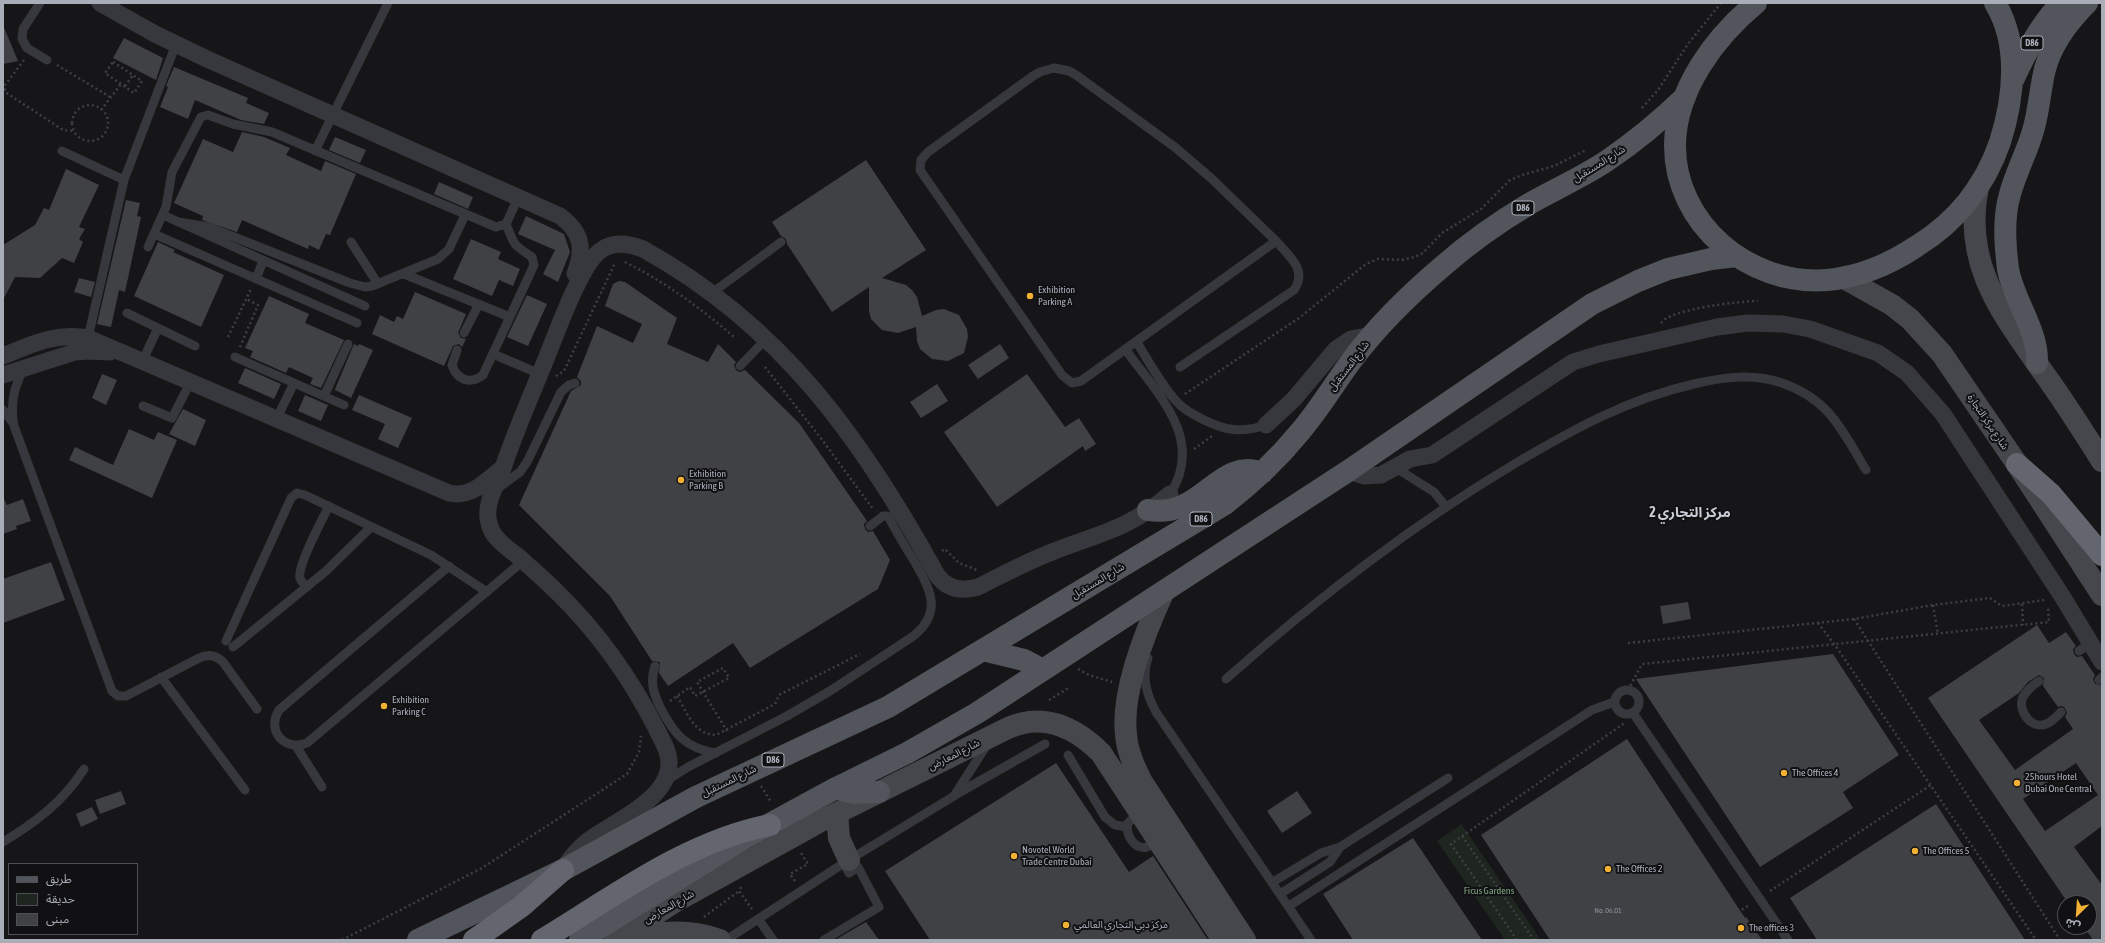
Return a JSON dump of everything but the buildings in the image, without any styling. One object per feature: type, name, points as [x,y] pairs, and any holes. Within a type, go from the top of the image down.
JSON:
[{"type":"highway","points":[[2017,464],[2051,494],[2102,555]]},
{"type":"highway","points":[[542,940],[655,871],[700,847],[734,833],[770,825]]},
{"type":"highway","points":[[474,940],[522,906],[563,870]]},
{"type":"main road","points":[[1756,3],[1734,23],[1711,52],[1684,96],[1679,112],[1675,143],[1678,175],[1683,190],[1696,217],[1708,232],[1737,256],[1770,272],[1788,277],[1826,280],[1844,278],[1880,267],[1926,240],[1954,217],[1978,187],[1992,162],[2004,129],[2010,88],[2012,56],[2010,40],[2005,24],[1995,3]]},
{"type":"main road","name":"D86","points":[[2010,88],[2029,47],[2041,28],[2061,3]]},
{"type":"main road","points":[[2037,363],[2036,340],[2015,291],[2009,272],[2006,250],[2007,213],[2010,195],[2033,130],[2048,62],[2064,29],[2087,3]]},
{"type":"main road","name":"شارع المستقبل","points":[[418,940],[563,870],[696,797],[888,707],[1208,514],[1240,492],[1262,473],[1299,433],[1372,335],[1418,288],[1471,243],[1528,205],[1607,161],[1649,130],[1684,96]]},
{"type":"main road","points":[[580,940],[634,905],[770,825],[836,788],[942,734],[1172,591],[1592,304],[1609,294],[1668,269],[1711,259],[1737,256]]},
{"type":"main road","points":[[1148,510],[1166,511],[1183,507],[1232,472],[1247,470],[1262,473]]},
{"type":"main road","points":[[983,650],[1024,660],[1043,670]]},
{"type":"main road","points":[[836,788],[853,792],[879,792]]},
{"type":"street","points":[[100,3],[176,44],[560,216],[571,225],[578,237],[581,255],[548,375],[512,441],[488,508],[490,526],[500,542],[559,594],[602,643],[655,711],[668,754],[669,769],[664,784],[641,806],[589,840],[570,858],[563,870]]},
{"type":"street","points":[[1978,187],[1974,220],[1974,238],[1981,264],[2002,311],[2102,461]]},
{"type":"street","points":[[568,306],[592,258],[602,249],[616,244],[634,246],[643,249],[680,270],[712,293],[766,339],[811,385],[852,436],[941,581],[954,588],[970,590],[978,588],[1036,558],[1119,528],[1170,494]]},
{"type":"street","name":"شارع مركز التجارة","points":[[1844,278],[1892,304],[1927,336],[1942,354],[2017,464],[2102,595]]},
{"type":"street","points":[[1348,471],[1356,474],[1373,476],[1381,475],[1410,459],[1427,456],[1437,452],[1573,362],[1599,354],[1733,324],[1764,322],[1810,329],[1873,351],[1893,362],[1911,378],[1943,414],[2058,590],[2085,647],[2102,662]]},
{"type":"street","points":[[1266,425],[1294,399],[1336,349],[1351,339],[1372,335]]},
{"type":"street","points":[[3,356],[45,340],[66,336],[88,338],[276,420],[455,494],[473,491],[503,467]]},
{"type":"street","points":[[45,340],[52,359]]},
{"type":"street","points":[[3,375],[52,359],[87,351],[122,354]]},
{"type":"street","points":[[1172,591],[1143,642],[1126,708],[1127,746],[1136,771],[1245,940]]},
{"type":"street","name":"شارع المعارض","points":[[615,940],[676,901],[837,813],[993,735],[1018,724],[1040,721],[1051,722],[1072,730],[1091,743],[1101,753],[1134,819],[1159,841],[1174,875],[1194,907],[1223,940]]},
{"type":"street","points":[[837,813],[839,838],[846,862]]},
{"type":"street","points":[[633,940],[666,933],[693,933],[733,938]]},
{"type":"lane","points":[[315,151],[388,3]]},
{"type":"lane","points":[[36,4],[22,34],[24,44],[47,60]]},
{"type":"lane","points":[[88,338],[124,180],[176,44]]},
{"type":"lane","points":[[1180,367],[1294,290],[1299,281],[1299,270],[1297,264],[1276,241],[1218,184],[1176,148],[1076,75],[1062,69],[1047,70],[1033,76],[924,155],[920,165],[922,175],[1064,379],[1072,383],[1081,381],[1276,241]]},
{"type":"lane","points":[[148,247],[168,202],[170,178],[175,166],[199,120],[204,115],[212,116],[243,126],[266,130],[465,215],[496,227],[506,224]]},
{"type":"lane","points":[[62,151],[124,180]]},
{"type":"lane","points":[[457,350],[452,364],[454,371],[458,376],[468,380],[473,380],[483,374],[535,262],[532,257],[519,250],[514,244],[506,224],[518,198]]},
{"type":"lane","points":[[163,215],[364,306]]},
{"type":"lane","points":[[178,222],[209,227],[358,286],[365,287],[378,284],[438,259],[453,242],[465,215]]},
{"type":"lane","points":[[154,234],[357,323]]},
{"type":"lane","points":[[352,242],[378,284]]},
{"type":"lane","points":[[712,293],[780,242]]},
{"type":"lane","points":[[256,278],[264,261]]},
{"type":"lane","points":[[404,274],[510,317]]},
{"type":"lane","points":[[464,334],[479,304]]},
{"type":"lane","points":[[127,313],[194,346]]},
{"type":"lane","points":[[142,362],[158,328]]},
{"type":"lane","points":[[740,366],[766,339]]},
{"type":"lane","points":[[1136,341],[1175,400],[1186,410],[1222,428],[1243,431],[1266,425]]},
{"type":"lane","points":[[324,396],[348,344]]},
{"type":"lane","points":[[1125,349],[1172,414],[1181,435],[1181,467],[1175,486],[1170,494]]},
{"type":"lane","points":[[493,354],[548,375]]},
{"type":"lane","points":[[235,357],[344,405]]},
{"type":"lane","points":[[24,368],[13,396],[12,416],[14,426],[114,694],[122,697],[204,656],[214,656],[223,662],[257,709]]},
{"type":"lane","points":[[1226,679],[1330,591],[1388,547],[1446,507],[1590,420],[1651,396],[1682,386],[1731,377],[1765,378],[1782,383],[1811,397],[1836,419],[1866,470]]},
{"type":"lane","points":[[143,406],[172,418],[190,383]]},
{"type":"lane","points":[[276,420],[294,383]]},
{"type":"lane","points":[[493,492],[524,467],[561,392],[569,385],[575,383]]},
{"type":"lane","points":[[3,410],[14,426]]},
{"type":"lane","points":[[1396,468],[1434,492],[1446,507]]},
{"type":"lane","points":[[371,526],[345,554],[308,587],[230,644],[291,498],[294,495],[301,493],[371,526],[449,566],[487,592]]},
{"type":"lane","points":[[308,587],[301,581],[299,573],[309,547],[329,506]]},
{"type":"lane","points":[[664,784],[682,770],[787,716],[830,691],[912,637],[924,626],[931,610],[932,602],[928,587],[888,516],[883,516],[870,526]]},
{"type":"lane","points":[[449,566],[280,710],[274,721],[276,734],[284,743],[296,746],[307,743],[523,561]]},
{"type":"lane","points":[[1151,649],[1145,674],[1147,694],[1151,703],[1311,940]]},
{"type":"lane","points":[[655,666],[652,686],[655,711],[667,721],[680,737],[697,748],[716,753]]},
{"type":"lane","points":[[161,677],[245,790]]},
{"type":"lane","points":[[2039,681],[2028,690],[2023,697],[2021,706],[2026,717],[2035,724],[2041,725],[2051,721],[2061,712]]},
{"type":"lane","points":[[1628,690],[1634,693],[1638,699],[1638,707],[1634,714],[1619,712],[1614,702],[1617,694],[1628,690]]},
{"type":"lane","points":[[1289,906],[1592,710],[1614,702]]},
{"type":"lane","points":[[1634,714],[1788,940]]},
{"type":"lane","points":[[954,796],[993,735]]},
{"type":"lane","points":[[726,940],[733,938],[846,862],[954,796],[1045,744]]},
{"type":"lane","points":[[296,746],[322,787]]},
{"type":"lane","points":[[1068,755],[1105,817],[1114,825],[1134,819]]},
{"type":"lane","points":[[3,842],[29,826],[54,806],[72,786],[84,769]]},
{"type":"lane","points":[[1273,882],[1321,853],[1340,847],[1448,778]]},
{"type":"lane","points":[[1280,894],[1330,862],[1340,847]]},
{"type":"lane","points":[[824,940],[880,907],[858,867],[849,872],[846,862]]},
{"type":"lane","points":[[759,920],[773,940]]},
{"type":"path","points":[[1641,110],[1658,90],[1688,44],[1721,3]]},
{"type":"path","points":[[31,50],[5,85],[5,92],[63,130],[74,131]]},
{"type":"path","points":[[47,60],[110,97]]},
{"type":"path","points":[[113,62],[142,81],[134,92],[121,84],[105,73],[113,62]]},
{"type":"path","points":[[125,86],[133,75]]},
{"type":"path","points":[[101,110],[121,84]]},
{"type":"path","points":[[91,106],[101,110],[105,114],[107,126],[102,136],[92,141],[80,138],[74,131],[73,118],[79,109],[91,106]]},
{"type":"path","points":[[1175,400],[1299,318],[1366,264],[1378,259],[1402,260],[1416,257],[1423,253],[1442,233],[1481,209],[1510,180],[1524,174],[1554,166],[1592,146]]},
{"type":"path","points":[[548,375],[564,371],[612,265],[619,261],[626,262],[683,296],[735,338]]},
{"type":"path","points":[[228,338],[256,278]]},
{"type":"path","points":[[235,357],[258,305],[246,299]]},
{"type":"path","points":[[1663,340],[1660,325],[1665,319],[1708,305],[1758,301]]},
{"type":"path","points":[[765,366],[823,441],[879,519]]},
{"type":"path","points":[[1628,643],[1854,620],[1933,605],[1990,598],[2002,606],[2047,600],[2049,622],[1642,664],[1628,690]]},
{"type":"path","points":[[2022,604],[2023,625]]},
{"type":"path","points":[[1933,605],[1938,634]]},
{"type":"path","points":[[1854,620],[1869,641],[2060,940]]},
{"type":"path","points":[[1818,623],[1835,645],[2036,940]]},
{"type":"path","points":[[342,940],[482,868],[627,774],[639,752],[641,722],[690,687],[695,696],[729,678],[723,668],[697,682]]},
{"type":"path","points":[[1076,668],[1103,680],[1132,684]]},
{"type":"path","points":[[1049,700],[1070,686]]},
{"type":"path","points":[[1517,940],[1451,844],[1634,714]]},
{"type":"path","points":[[1696,940],[1931,785]]},
{"type":"path","points":[[1462,836],[1534,940]]},
{"type":"path","points":[[802,878],[795,882],[790,874],[808,864]]},
{"type":"path","points":[[693,933],[705,915],[739,891]]},
{"type":"green space","name":"Ficus Gardens","points":[[1462,824],[1541,940],[1505,940],[1437,841]]},
{"type":"place","name":"Exhibition Parking A","points":[[1030,296]]},
{"type":"place","name":"Exhibition Parking B","points":[[681,480]]},
{"type":"place","name":"Exhibition Parking C","points":[[384,706]]},
{"type":"place","name":"The Offices 4","points":[[1784,773]]},
{"type":"place","name":"25hours Hotel Dubai One Central","points":[[2017,783]]},
{"type":"place","name":"The Offices 5","points":[[1915,851]]},
{"type":"place","name":"Novotel World Trade Centre Dubai","points":[[1014,856]]},
{"type":"place","name":"The Offices 2","points":[[1608,869]]},
{"type":"place","name":"مركز دبي التجاري العالمي","points":[[1066,925]]},
{"type":"place","name":"The offices 3","points":[[1741,928]]},
{"type":"district","name":"مركز التجاري 2","points":[[1690,513]]}]
